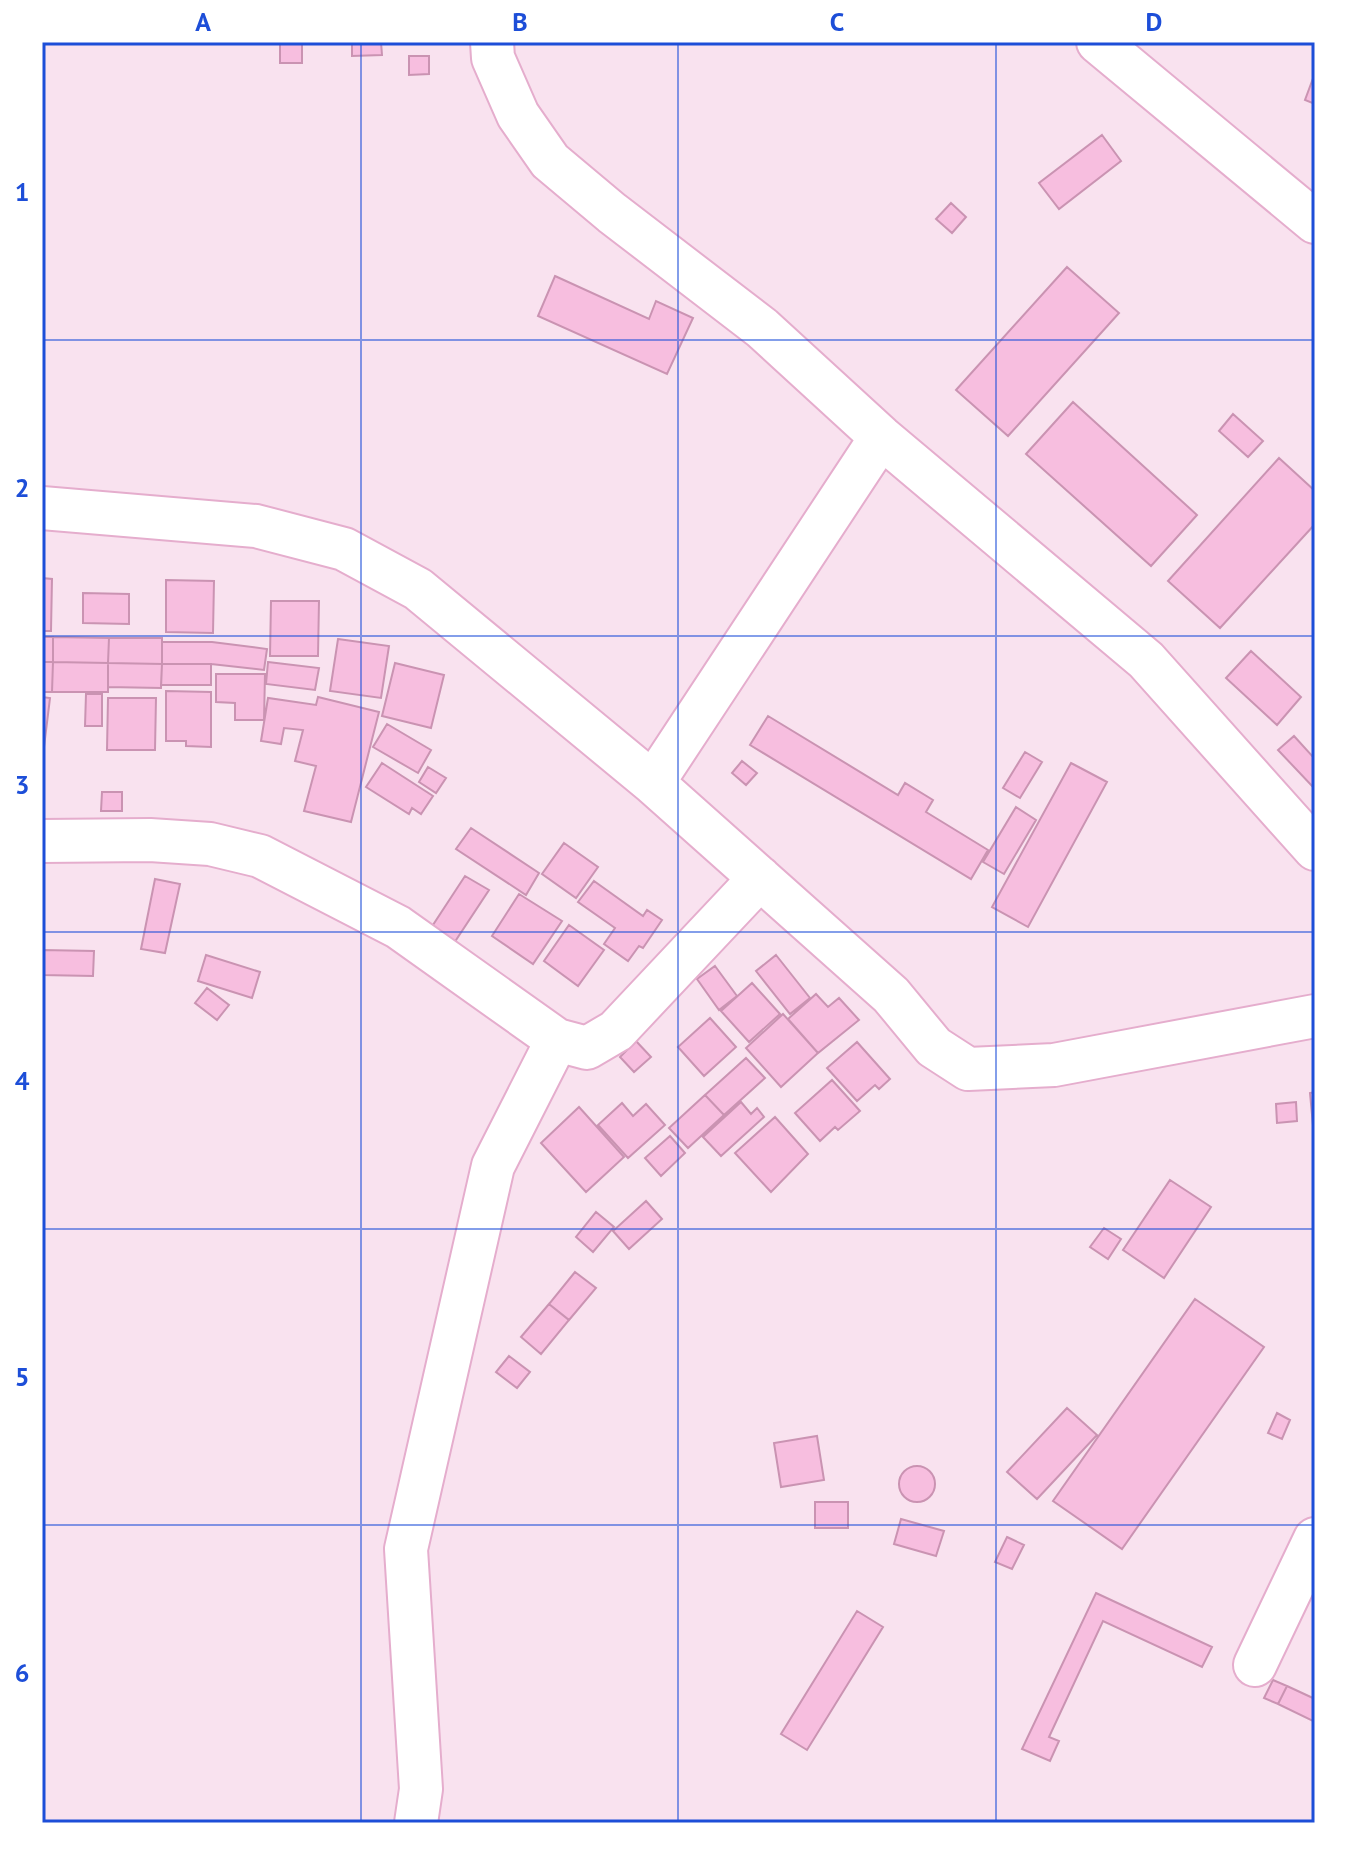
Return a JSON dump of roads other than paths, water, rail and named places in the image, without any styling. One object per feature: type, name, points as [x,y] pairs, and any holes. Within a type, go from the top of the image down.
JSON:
[{"type":"street","points":[[492,42],[493,58],[518,115],[550,161],[612,213],[762,328],[881,437],[1146,660],[1315,849]]},
{"type":"street","points":[[1098,42],[1315,222]]},
{"type":"street","points":[[653,783],[881,437]]},
{"type":"street","points":[[42,508],[256,526],[344,549],[418,589],[653,783],[891,995],[934,1047],[968,1069],[1054,1065],[1315,1016]]},
{"type":"street","points":[[42,841],[150,840],[210,844],[260,856],[398,927],[557,1040],[587,1048],[616,1031],[760,878]]},
{"type":"street","points":[[416,1823],[421,1789],[406,1549],[493,1166],[557,1040]]},
{"type":"street","points":[[1255,1665],[1315,1539]]}]
